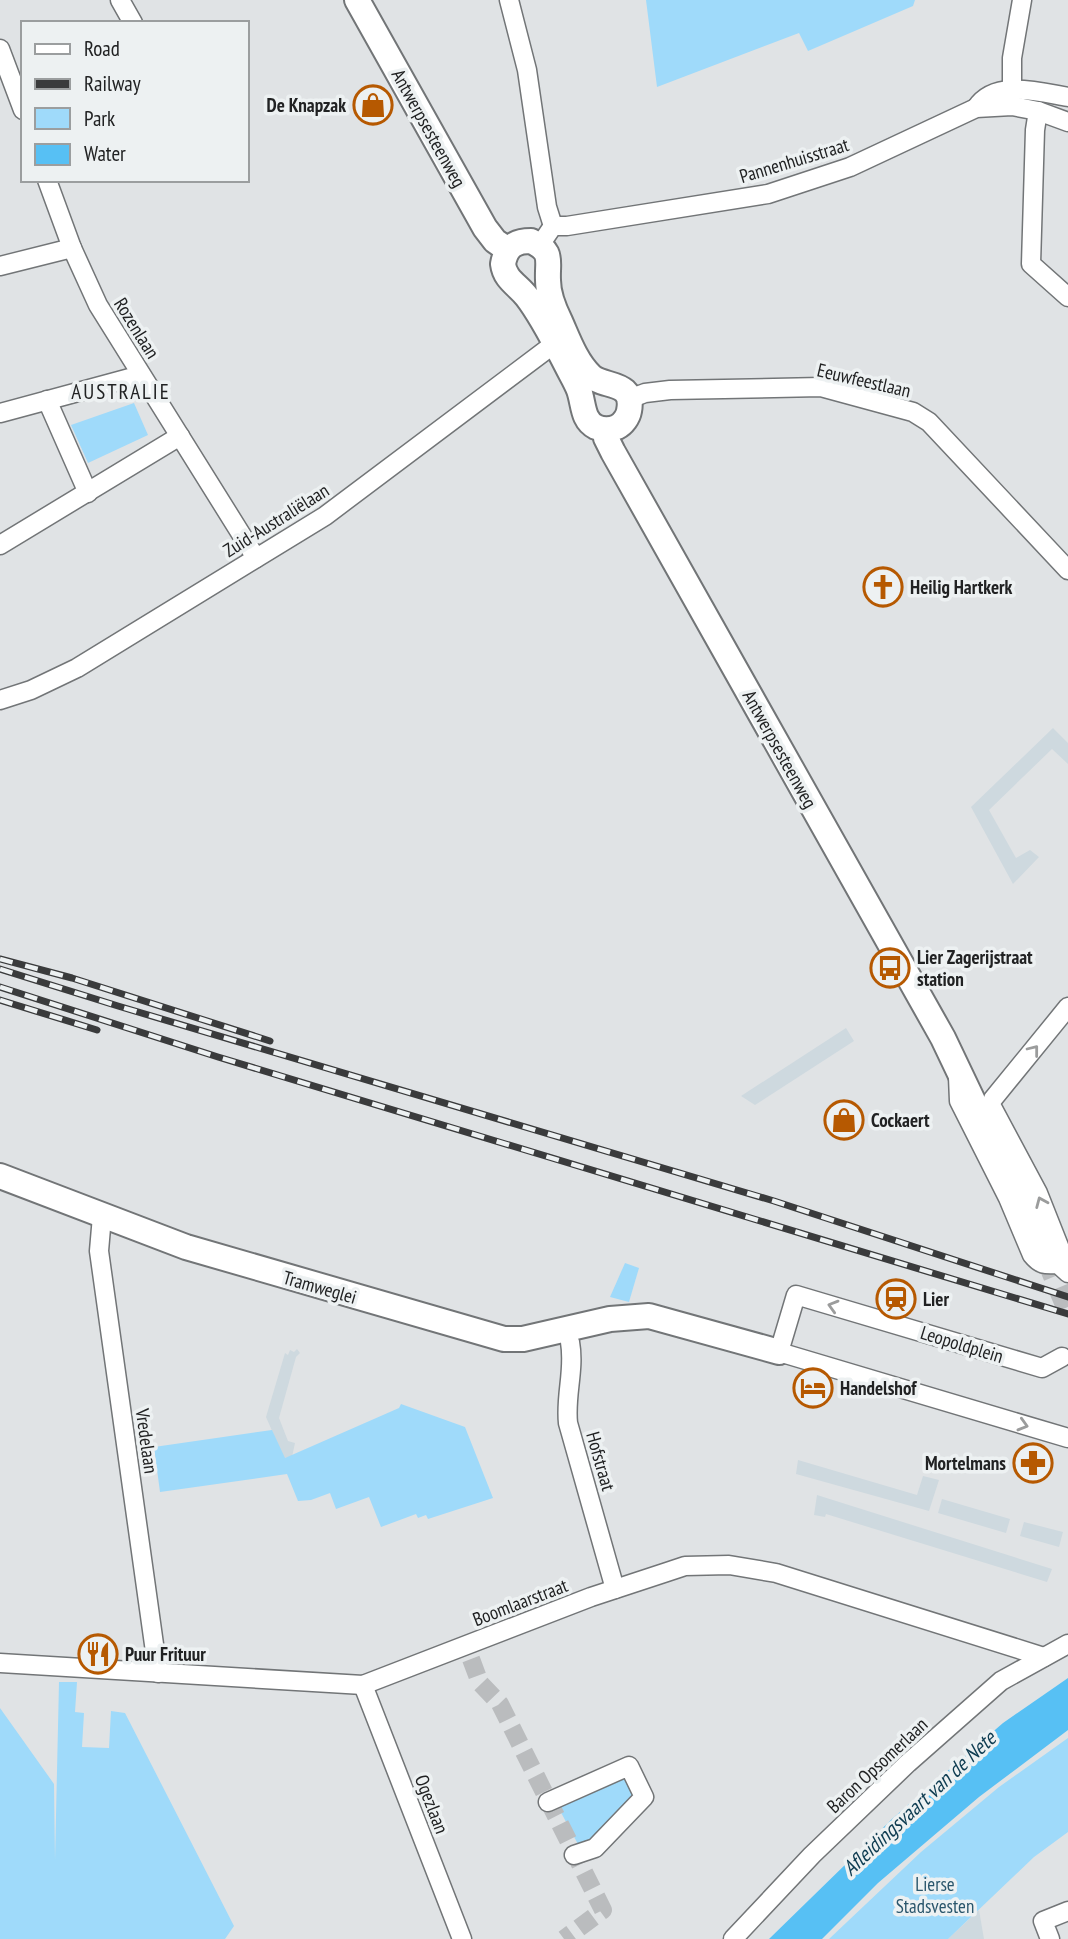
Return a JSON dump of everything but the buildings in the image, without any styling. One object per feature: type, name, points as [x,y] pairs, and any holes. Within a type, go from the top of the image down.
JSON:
[{"type":"street","points":[[120,0],[132,21]]},
{"type":"street","name":"Antwerpsesteenweg","points":[[357,0],[485,228],[495,241],[508,250],[503,264],[506,276],[527,298],[554,344],[579,389],[585,416],[597,428],[605,430],[613,452],[929,1013],[1060,1266]]},
{"type":"street","points":[[509,0],[527,70],[548,207],[546,236],[550,293],[580,363],[593,379],[616,384],[629,399],[629,413],[625,420],[618,426],[605,430]]},
{"type":"street","points":[[1012,90],[1012,58],[1022,0]]},
{"type":"street","points":[[0,49],[21,105]]},
{"type":"street","name":"Pannenhuisstraat","points":[[976,108],[983,98],[995,92],[1012,90],[1068,97]]},
{"type":"street","name":"Pannenhuisstraat","points":[[546,236],[567,226],[768,194],[850,167],[976,108],[1012,106],[1038,111],[1068,122]]},
{"type":"street","points":[[1038,111],[1035,130],[1031,264],[1068,297]]},
{"type":"street","name":"Rozenlaan","points":[[48,182],[97,305],[256,558]]},
{"type":"street","points":[[508,250],[519,242],[546,236]]},
{"type":"street","points":[[0,266],[72,248]]},
{"type":"street","name":"Zuid-Australiëlaan","points":[[0,700],[31,690],[77,667],[350,498],[554,344]]},
{"type":"street","points":[[0,413],[141,375]]},
{"type":"street","name":"Eeuwfeestlaan","points":[[629,399],[650,392],[670,390],[821,387],[913,412],[929,422],[1068,570]]},
{"type":"street","points":[[47,400],[88,492]]},
{"type":"street","points":[[0,545],[180,436]]},
{"type":"street","name":"Antwerpsesteenweg","points":[[1060,1266],[1061,1251],[1038,1194],[991,1105],[993,1099],[1068,1007]]},
{"type":"street","name":"Tramweglei","points":[[0,1176],[187,1247],[505,1339],[523,1339],[610,1319],[649,1317],[779,1352]]},
{"type":"street","name":"Vredelaan","points":[[102,1216],[99,1251],[158,1673]]},
{"type":"street","name":"Leopoldplein","points":[[779,1352],[796,1295],[1042,1368],[1066,1356]]},
{"type":"street","name":"Hofstraat","points":[[570,1342],[573,1362],[568,1423],[615,1589]]},
{"type":"street","points":[[779,1352],[1068,1438]]},
{"type":"street","name":"Boomlaarstraat","points":[[0,1663],[363,1685],[468,1652],[615,1589],[685,1566],[729,1565],[776,1573],[1044,1657]]},
{"type":"street","name":"Baron Opsomerlaan","points":[[733,1939],[812,1855],[908,1763],[1001,1681],[1068,1644]]},
{"type":"street","name":"Ogezlaan","points":[[363,1685],[462,1939]]},
{"type":"street","points":[[548,1802],[629,1766],[644,1797],[595,1847],[574,1855]]},
{"type":"street","points":[[1051,1939],[1043,1921],[1068,1911]]},
{"type":"shaded area","points":[[1053,728],[1068,743],[1068,764],[1052,749],[989,810],[1016,858],[1030,850],[1039,857],[1013,884],[971,807]]},
{"type":"shaded area","points":[[846,1028],[854,1041],[755,1105],[741,1096]]},
{"type":"shaded area","points":[[297,1349],[300,1353],[296,1357],[279,1418],[288,1441],[295,1443],[292,1457],[284,1458],[266,1417],[285,1353],[288,1355],[290,1350],[294,1352]]},
{"type":"shaded area","points":[[798,1460],[917,1495],[923,1476],[939,1480],[929,1511],[796,1474]]},
{"type":"shaded area","points":[[817,1495],[1052,1569],[1047,1582],[826,1514],[825,1517],[814,1515]]},
{"type":"shaded area","points":[[942,1499],[1010,1519],[1006,1533],[938,1513]]},
{"type":"shaded area","points":[[1024,1522],[1063,1532],[1059,1547],[1020,1536]]},
{"type":"shaded area","points":[[979,1910],[984,1939],[948,1939]]},
{"type":"green space","points":[[646,0],[915,0],[913,6],[808,51],[799,33],[657,87]]},
{"type":"green space","points":[[134,403],[148,435],[88,463],[71,425]]},
{"type":"green space","points":[[625,1263],[639,1268],[629,1302],[610,1297]]},
{"type":"green space","points":[[401,1404],[465,1427],[493,1498],[428,1519],[426,1515],[418,1518],[416,1514],[381,1527],[369,1497],[336,1509],[330,1493],[311,1500],[298,1501],[287,1474],[160,1492],[154,1447],[272,1430],[285,1458],[399,1408]]},
{"type":"green space","points":[[59,1682],[77,1682],[75,1712],[84,1713],[82,1747],[109,1748],[111,1711],[125,1713],[234,1926],[225,1939],[0,1939],[0,1708],[54,1784],[55,1860]]},
{"type":"green space","name":"Lierse Stadsvesten","points":[[1068,1738],[1068,1832],[1034,1857],[948,1939],[829,1939],[921,1852],[999,1787]]},
{"type":"green space","points":[[627,1773],[638,1795],[593,1843],[580,1848],[557,1805]]},
{"type":"water","name":"Afleidingsvaart van de Nete","points":[[1068,1678],[1068,1730],[979,1797],[878,1883],[822,1939],[769,1939],[892,1819],[1003,1723]]},
{"type":"tunnel","points":[[1046,1254],[1068,1307]]},
{"type":"tunnel","points":[[471,1659],[480,1683],[500,1704],[603,1910],[564,1939]]},
{"type":"railway","points":[[0,959],[72,978],[270,1041]]},
{"type":"railway","points":[[0,969],[774,1201],[1068,1297]]},
{"type":"railway","points":[[0,987],[218,1057],[1068,1314]]},
{"type":"railway","points":[[0,1000],[97,1030]]},
{"type":"place","name":"De Knapzak","points":[[373,105]]},
{"type":"place","name":"Heilig Hartkerk","points":[[883,587]]},
{"type":"place","name":"Lier Zagerijstraat station","points":[[890,968]]},
{"type":"place","name":"Cockaert","points":[[844,1120]]},
{"type":"place","name":"Lier","points":[[896,1299]]},
{"type":"place","name":"Handelshof","points":[[813,1388]]},
{"type":"place","name":"Mortelmans","points":[[1033,1463]]},
{"type":"place","name":"Puur Frituur","points":[[98,1654]]},
{"type":"district","name":"AUSTRALIE","points":[[121,391]]}]
